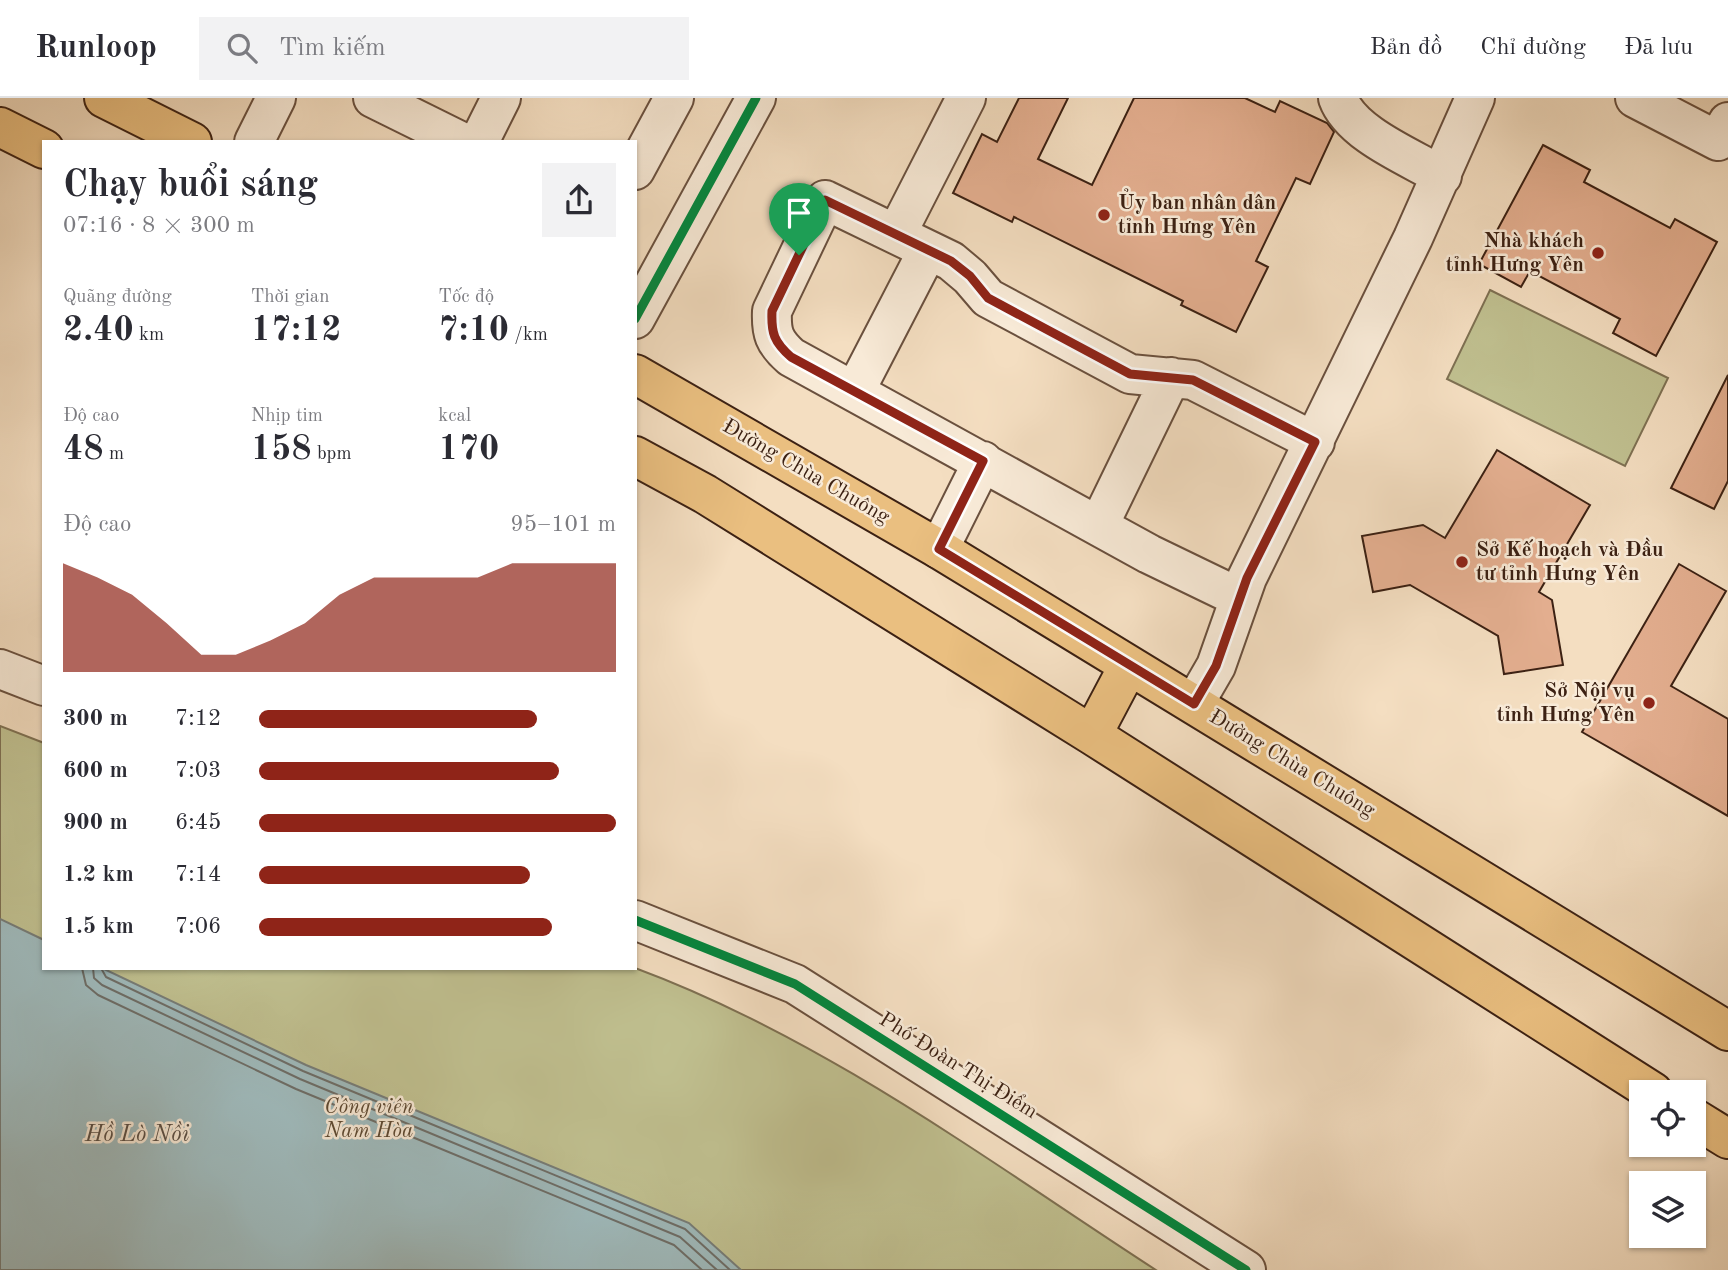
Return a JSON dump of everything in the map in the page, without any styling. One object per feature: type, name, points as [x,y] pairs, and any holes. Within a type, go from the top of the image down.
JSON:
[{"type":"main road","points":[[0,111],[6,98]]},
{"type":"main road","points":[[104,98],[188,140]]},
{"type":"main road","points":[[0,127],[42,148]]},
{"type":"main road","name":"Đường Chùa Chuông","points":[[637,375],[939,549],[1728,1031]]},
{"type":"main road","points":[[637,457],[705,494],[1091,735],[1634,1080]]},
{"type":"main road","points":[[1091,735],[1129,665]]},
{"type":"main road","points":[[1706,1125],[1728,1139]]},
{"type":"street","points":[[255,140],[276,98]]},
{"type":"street","points":[[373,98],[458,140]]},
{"type":"street","points":[[476,140],[501,98]]},
{"type":"street","points":[[637,166],[674,98]]},
{"type":"street","points":[[637,315],[756,98]]},
{"type":"street","points":[[855,391],[966,98]]},
{"type":"street","points":[[1338,98],[1360,129],[1442,176]]},
{"type":"street","points":[[1194,704],[1216,666],[1247,578],[1442,176],[1475,98]]},
{"type":"street","points":[[1635,98],[1718,141],[1728,122]]},
{"type":"street","points":[[1240,598],[1149,554],[791,357],[776,344],[771,329],[772,311],[825,200],[951,261],[970,276],[988,298],[1130,374],[1193,380],[1315,442]]},
{"type":"street","points":[[1099,525],[1171,377]]},
{"type":"street","points":[[939,549],[983,461]]},
{"type":"street","points":[[0,669],[42,685]]},
{"type":"street","name":"Phố Đoàn Thị Điểm","points":[[637,921],[795,984],[1247,1270]]},
{"type":"green space","points":[[1490,290],[1668,378],[1625,466],[1447,379]]},
{"type":"green space","name":"Công viên Nam Hòa","points":[[0,726],[42,742],[42,970],[637,969],[773,1029],[839,1066],[967,1145],[1156,1270],[0,1270]]},
{"type":"water","name":"Hồ Lò Nồi","points":[[0,919],[42,939],[42,970],[106,970],[306,1065],[689,1223],[741,1270],[0,1270]]},
{"type":"building","name":"Ủy ban nhân dân tỉnh Hưng Yên","points":[[1019,98],[1068,98],[1038,159],[1092,185],[1134,98],[1245,98],[1275,112],[1280,101],[1327,123],[1334,132],[1310,184],[1296,178],[1256,261],[1268,267],[1236,332],[1181,305],[1183,301],[1014,217],[1012,222],[953,193],[982,134],[997,142]]},
{"type":"building","name":"Nhà khách tỉnh Hưng Yên","points":[[1543,145],[1590,170],[1584,182],[1670,228],[1675,219],[1717,242],[1656,356],[1613,333],[1620,319],[1530,271],[1521,287],[1479,264]]},
{"type":"building","points":[[1728,375],[1728,481],[1714,509],[1671,488]]},
{"type":"building","name":"Sở Kế hoạch và Đầu tư tỉnh Hưng Yên","points":[[1497,450],[1590,505],[1539,592],[1552,600],[1563,665],[1504,674],[1498,636],[1410,585],[1373,592],[1362,536],[1423,525],[1445,538]]},
{"type":"building","name":"Sở Nội vụ tỉnh Hưng Yên","points":[[1679,564],[1726,591],[1671,686],[1728,719],[1728,816],[1582,732]]},
{"type":"cycle path","points":[[637,315],[756,98]]},
{"type":"cycle path","points":[[637,921],[795,984],[1246,1270]]},
{"type":"place","name":"Ủy ban nhân dân tỉnh Hưng Yên","points":[[1104,215]]},
{"type":"place","name":"Nhà khách tỉnh Hưng Yên","points":[[1598,253]]},
{"type":"place","name":"Sở Kế hoạch và Đầu tư tỉnh Hưng Yên","points":[[1462,562]]},
{"type":"place","name":"Sở Nội vụ tỉnh Hưng Yên","points":[[1649,703]]},
{"type":"route","points":[[825,200],[951,261],[970,276],[988,298],[1130,374],[1193,380],[1315,442],[1247,578],[1216,666],[1194,704],[939,549],[983,461],[791,357],[776,344],[771,329],[772,311],[799,255],[825,200]]}]
